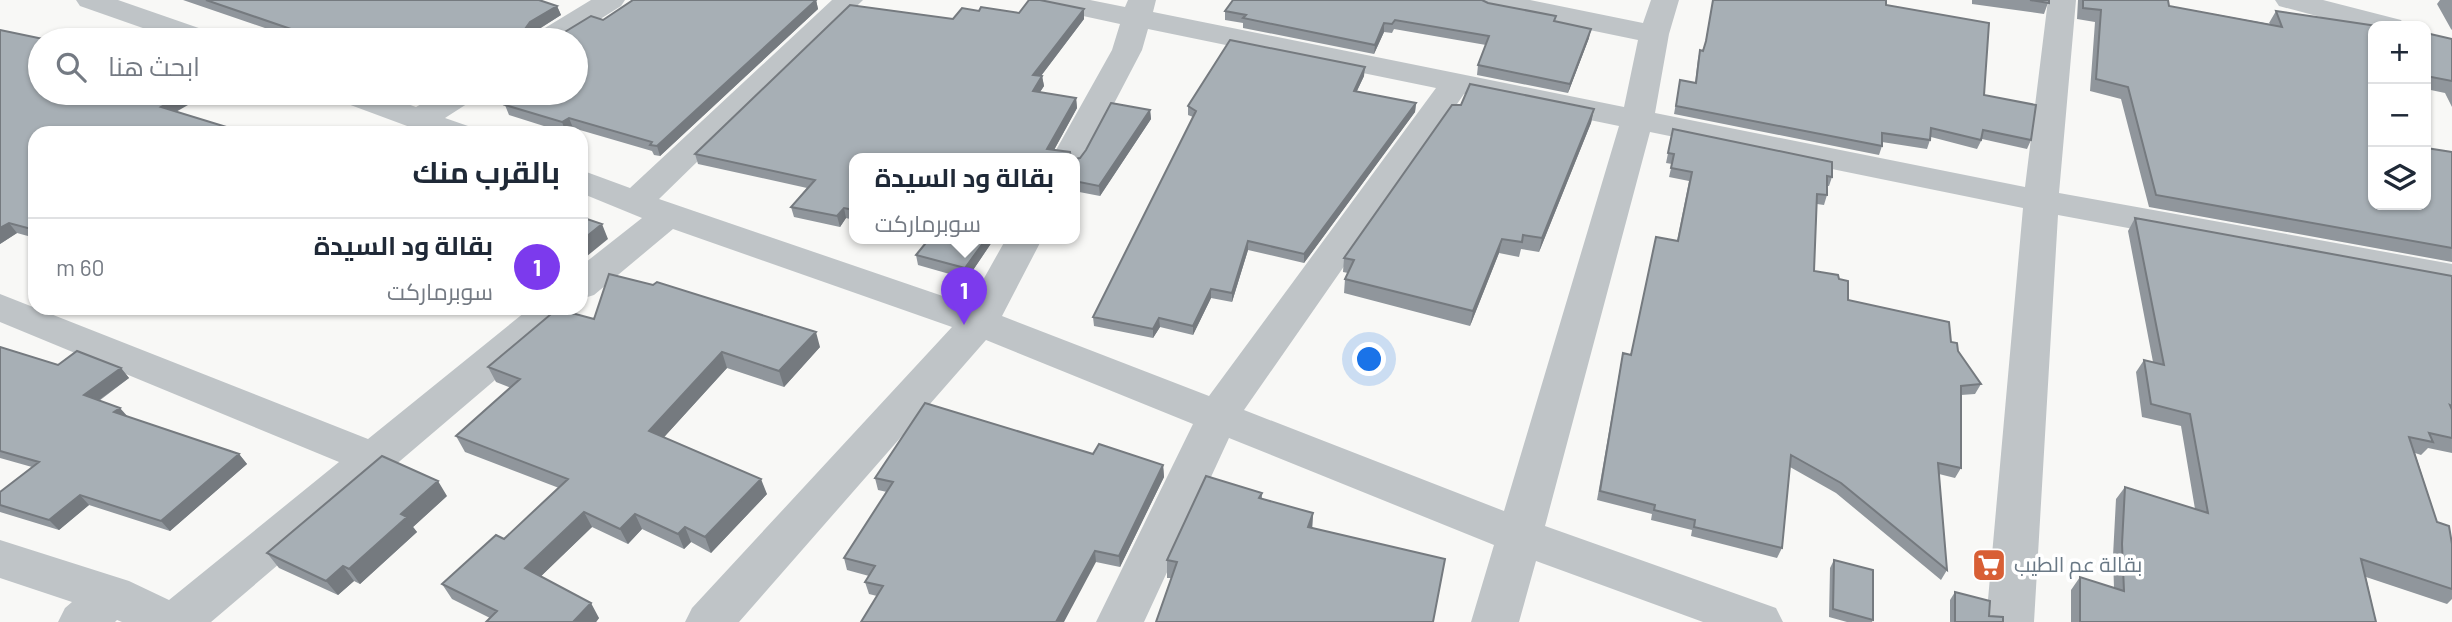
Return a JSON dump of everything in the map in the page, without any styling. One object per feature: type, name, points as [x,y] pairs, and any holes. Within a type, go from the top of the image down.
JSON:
[{"type":"street","points":[[90,0],[170,28]]},
{"type":"street","points":[[566,28],[611,0]]},
{"type":"street","points":[[588,278],[849,0]]},
{"type":"street","points":[[1047,0],[1140,8],[1456,83],[1637,121],[2041,201],[2452,276]]},
{"type":"street","points":[[1486,0],[1659,17],[1637,121],[1495,622]]},
{"type":"street","points":[[2010,622],[2041,201],[2062,0]]},
{"type":"street","points":[[2289,0],[2371,21]]},
{"type":"street","points":[[1071,153],[1127,50],[1140,8]]},
{"type":"street","points":[[1120,622],[1219,414],[1456,83]]},
{"type":"street","points":[[381,105],[438,126]]},
{"type":"street","points":[[420,119],[443,105]]},
{"type":"street","points":[[588,184],[979,322],[1219,414],[1520,536],[1759,622]]},
{"type":"street","points":[[709,622],[979,322],[1021,244]]},
{"type":"street","points":[[0,307],[372,458]]},
{"type":"street","points":[[177,622],[546,315]]},
{"type":"street","points":[[0,559],[97,608],[169,622]]},
{"type":"building","points":[[206,0],[539,0],[557,6],[530,22],[526,28],[288,28]]},
{"type":"building","points":[[633,0],[816,0],[657,146],[650,145],[652,142],[569,118],[562,122],[505,105],[588,105],[588,28],[571,28],[591,16],[603,20]]},
{"type":"building","points":[[1029,0],[1084,9],[1033,75],[1042,76],[1033,91],[1076,98],[1047,149],[1070,153],[849,153],[849,209],[844,208],[837,216],[791,207],[815,180],[695,154],[850,5],[953,19],[962,8],[979,11],[981,7],[1019,13]]},
{"type":"building","points":[[1233,0],[1482,0],[1556,16],[1554,21],[1591,29],[1570,84],[1478,65],[1489,36],[1395,20],[1392,24],[1384,23],[1375,45],[1243,18],[1246,15],[1225,11]]},
{"type":"building","points":[[1713,0],[1886,0],[1886,5],[1989,23],[1984,95],[2036,105],[2031,140],[1983,130],[1981,140],[1931,128],[1930,140],[1882,133],[1882,146],[1676,106],[1680,80],[1696,83],[1700,50],[1703,51],[1706,41]]},
{"type":"building","points":[[2083,0],[2168,0],[2169,6],[2282,27],[2276,11],[2368,25],[2368,210],[2431,210],[2431,149],[2452,152],[2452,248],[2156,195],[2128,87],[2096,79],[2101,10],[2083,8]]},
{"type":"building","points":[[0,30],[28,36],[28,105],[164,105],[161,107],[223,126],[28,126],[28,228],[9,223],[0,228]]},
{"type":"building","points":[[2431,34],[2452,39],[2452,81],[2431,77]]},
{"type":"building","points":[[1230,40],[1365,67],[1354,91],[1416,103],[1304,254],[1248,241],[1232,293],[1211,289],[1193,326],[1159,318],[1153,329],[1093,317],[1196,111],[1188,106]]},
{"type":"building","points":[[1470,84],[1594,109],[1542,238],[1523,235],[1522,242],[1502,239],[1473,311],[1345,279],[1354,260],[1344,258],[1452,105],[1461,105]]},
{"type":"building","points":[[1111,103],[1150,110],[1099,186],[1080,182],[1080,158]]},
{"type":"building","points":[[1673,129],[1832,162],[1832,177],[1827,176],[1827,195],[1817,194],[1814,271],[1838,275],[1839,279],[1848,281],[1848,300],[1949,322],[1951,342],[1957,343],[1958,351],[1981,384],[1961,386],[1961,468],[1938,463],[1947,570],[1841,483],[1791,455],[1782,548],[1694,527],[1695,520],[1654,510],[1655,505],[1600,491],[1623,353],[1631,355],[1656,237],[1678,241],[1692,172],[1671,168],[1674,154],[1668,153]]},
{"type":"building","points":[[2135,218],[2452,276],[2452,438],[2429,433],[2433,442],[2409,437],[2437,522],[2449,526],[2452,544],[2452,589],[2361,559],[2376,622],[2080,622],[2080,577],[2124,591],[2122,544],[2125,487],[2208,513],[2190,414],[2151,404],[2144,360],[2164,365]]},
{"type":"building","points":[[588,219],[602,224],[588,235]]},
{"type":"building","points":[[925,244],[982,244],[965,268],[916,255]]},
{"type":"building","points":[[609,274],[653,285],[657,282],[816,332],[779,371],[722,352],[649,431],[761,479],[705,537],[685,527],[678,534],[635,514],[620,529],[584,512],[525,568],[591,603],[573,622],[486,622],[497,611],[442,584],[496,535],[504,539],[568,479],[456,436],[520,379],[488,367],[550,315],[579,315],[594,319]]},
{"type":"building","points":[[0,347],[58,365],[77,351],[121,368],[84,395],[120,408],[114,412],[239,454],[161,521],[80,495],[49,520],[0,505],[0,492],[39,462],[0,451]]},
{"type":"building","points":[[925,403],[1093,454],[1099,444],[1163,465],[1119,556],[1095,551],[1056,622],[861,622],[883,586],[865,582],[875,566],[844,558],[893,482],[875,478]]},
{"type":"building","points":[[382,456],[438,481],[401,514],[407,517],[349,569],[343,566],[326,581],[267,553]]},
{"type":"building","points":[[1206,476],[1262,493],[1259,498],[1313,513],[1308,527],[1445,559],[1433,622],[1156,622],[1177,562],[1167,560]]},
{"type":"building","points":[[1834,560],[1873,570],[1873,620],[1833,609]]},
{"type":"building","points":[[1955,592],[1990,601],[1989,616],[2003,617],[2003,622],[1955,622]]},
{"type":"place","name":"بقالة ود السيدة","points":[[964,325]]},
{"type":"place","name":"بقالة عم الطيب","points":[[1989,565]]}]
